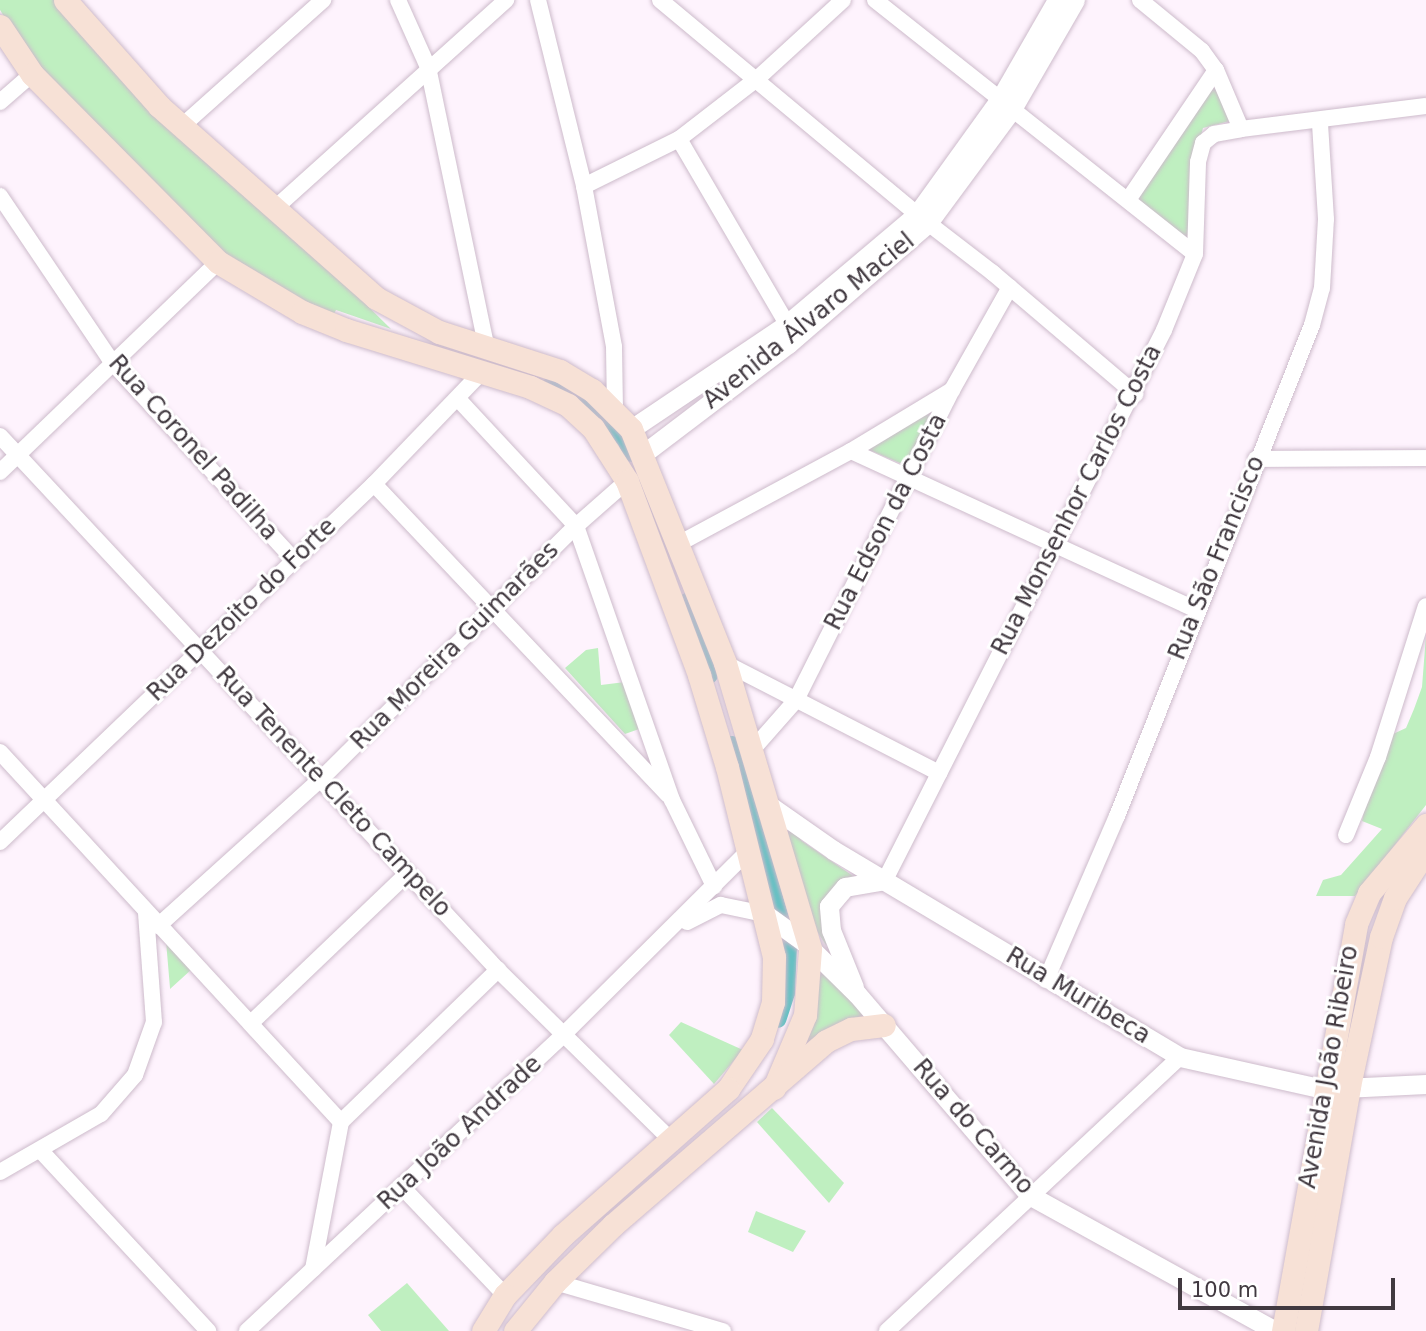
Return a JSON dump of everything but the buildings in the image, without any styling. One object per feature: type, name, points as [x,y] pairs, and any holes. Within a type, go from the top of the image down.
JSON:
[{"type":"main road","points":[[65,0],[124,71],[181,127],[273,210],[386,305],[439,332],[486,345],[560,372],[615,410],[631,429],[680,543],[725,663],[753,750],[807,945],[805,1015],[774,1088]]},
{"type":"main road","points":[[0,26],[32,74],[218,262],[302,312],[530,387],[568,405],[593,428],[628,481],[714,725],[747,852],[771,918],[776,981],[762,1039],[728,1089],[672,1141],[604,1196],[505,1295],[483,1331]]},
{"type":"main road","points":[[664,580],[691,573]]},
{"type":"main road","name":"Avenida João Ribeiro","points":[[1283,1331],[1324,1089],[1359,913],[1369,894],[1426,825]]},
{"type":"main road","name":"Avenida João Ribeiro","points":[[1307,1331],[1349,1086],[1387,916],[1426,850]]},
{"type":"main road","points":[[524,1327],[555,1282],[613,1225],[832,1037],[884,1025]]},
{"type":"street","points":[[181,127],[323,0]]},
{"type":"street","points":[[398,0],[428,67],[486,345]]},
{"type":"street","points":[[273,210],[428,67],[506,0]]},
{"type":"street","points":[[538,0],[584,186],[614,346],[615,410]]},
{"type":"street","points":[[660,0],[758,78],[922,218],[1010,287],[1135,394]]},
{"type":"street","points":[[584,186],[679,139],[758,78],[843,0]]},
{"type":"street","points":[[875,0],[1195,254]]},
{"type":"street","name":"Avenida Álvaro Maciel","points":[[1006,104],[1057,0]]},
{"type":"street","name":"Avenida Álvaro Maciel","points":[[643,454],[788,344],[922,218],[1006,104],[1075,0]]},
{"type":"street","points":[[1140,0],[1189,38],[1216,70],[1241,129]]},
{"type":"street","points":[[1128,200],[1216,70]]},
{"type":"street","points":[[0,102],[32,74]]},
{"type":"street","name":"Rua Monsenhor Carlos Costa","points":[[885,880],[1053,546],[1135,394],[1195,254],[1199,152],[1209,136],[1241,129],[1320,123],[1426,106]]},
{"type":"street","name":"Rua São Francisco","points":[[1046,980],[1117,816],[1256,459],[1303,351],[1322,288],[1326,219],[1320,123]]},
{"type":"street","points":[[679,139],[787,324]]},
{"type":"street","name":"Rua Coronel Padilha","points":[[0,196],[112,362],[293,559]]},
{"type":"street","name":"Avenida Álvaro Maciel","points":[[631,429],[787,324],[922,218]]},
{"type":"street","points":[[0,472],[218,262]]},
{"type":"street","name":"Rua Edson da Costa","points":[[753,750],[796,700],[911,479],[952,390],[1010,287]]},
{"type":"street","name":"Rua Dezoito do Forte","points":[[0,842],[374,484],[459,400],[481,373]]},
{"type":"street","points":[[680,543],[851,451],[952,390]]},
{"type":"street","points":[[459,400],[576,526],[672,800],[714,886]]},
{"type":"street","name":"Rua Tenente Cleto Campelo","points":[[0,436],[322,778],[498,970],[672,1141]]},
{"type":"street","points":[[851,451],[1196,610]]},
{"type":"street","points":[[1256,459],[1426,458]]},
{"type":"street","name":"Rua Moreira Guimarães","points":[[158,926],[322,778],[576,526],[628,481]]},
{"type":"street","points":[[374,484],[619,747],[672,800]]},
{"type":"street","points":[[1346,835],[1378,757],[1426,606]]},
{"type":"street","points":[[725,663],[939,773]]},
{"type":"street","points":[[619,747],[650,738]]},
{"type":"street","points":[[0,752],[43,802],[341,1122]]},
{"type":"street","name":"Rua Muribeca","points":[[766,803],[1046,980],[1180,1057],[1324,1089],[1426,1084]]},
{"type":"street","name":"Rua João Andrade","points":[[247,1331],[403,1188],[563,1035],[670,932],[747,852]]},
{"type":"street","points":[[251,1023],[408,873]]},
{"type":"street","points":[[857,994],[831,930],[829,906],[851,884],[885,880]]},
{"type":"street","name":"Rua João Andrade","points":[[670,932],[721,905],[771,918]]},
{"type":"street","points":[[0,1172],[41,1151],[100,1114],[135,1075],[154,1023],[146,912]]},
{"type":"street","name":"Rua do Carmo","points":[[771,918],[807,945],[857,994],[1029,1195],[1275,1331]]},
{"type":"street","points":[[313,1269],[341,1122],[498,970]]},
{"type":"street","points":[[887,1331],[1029,1195],[1180,1057]]},
{"type":"street","points":[[41,1151],[208,1331]]},
{"type":"street","points":[[403,1188],[505,1295]]},
{"type":"street","points":[[555,1282],[723,1331]]},
{"type":"green space","points":[[0,0],[57,0],[391,329],[336,310],[332,317],[240,270],[35,66],[0,10]]},
{"type":"green space","points":[[1213,74],[1230,121],[1203,128],[1191,172],[1189,247],[1132,193]]},
{"type":"green space","points":[[932,412],[911,468],[865,448],[909,424]]},
{"type":"green space","points":[[1426,635],[1426,805],[1355,896],[1316,896],[1323,880],[1341,875],[1382,829],[1362,821],[1368,793],[1393,734],[1406,728],[1414,709],[1422,687]]},
{"type":"green space","points":[[598,648],[601,685],[625,682],[639,729],[625,734],[565,668],[586,650]]},
{"type":"green space","points":[[780,815],[802,841],[856,878],[842,883],[826,945],[811,922]]},
{"type":"green space","points":[[166,941],[192,969],[170,989],[170,988]]},
{"type":"green space","points":[[815,963],[869,1021],[803,1051]]},
{"type":"green space","points":[[681,1022],[743,1050],[714,1084],[669,1035]]},
{"type":"green space","points":[[772,1108],[844,1183],[829,1203],[757,1122]]},
{"type":"green space","points":[[756,1211],[806,1231],[793,1252],[748,1232]]},
{"type":"green space","points":[[407,1283],[449,1331],[381,1331],[368,1315]]},
{"type":"waterway","points":[[549,386],[595,409],[625,440],[631,454]]},
{"type":"waterway","points":[[687,601],[710,676]]},
{"type":"waterway","points":[[732,744],[789,947],[787,993],[778,1020]]}]
